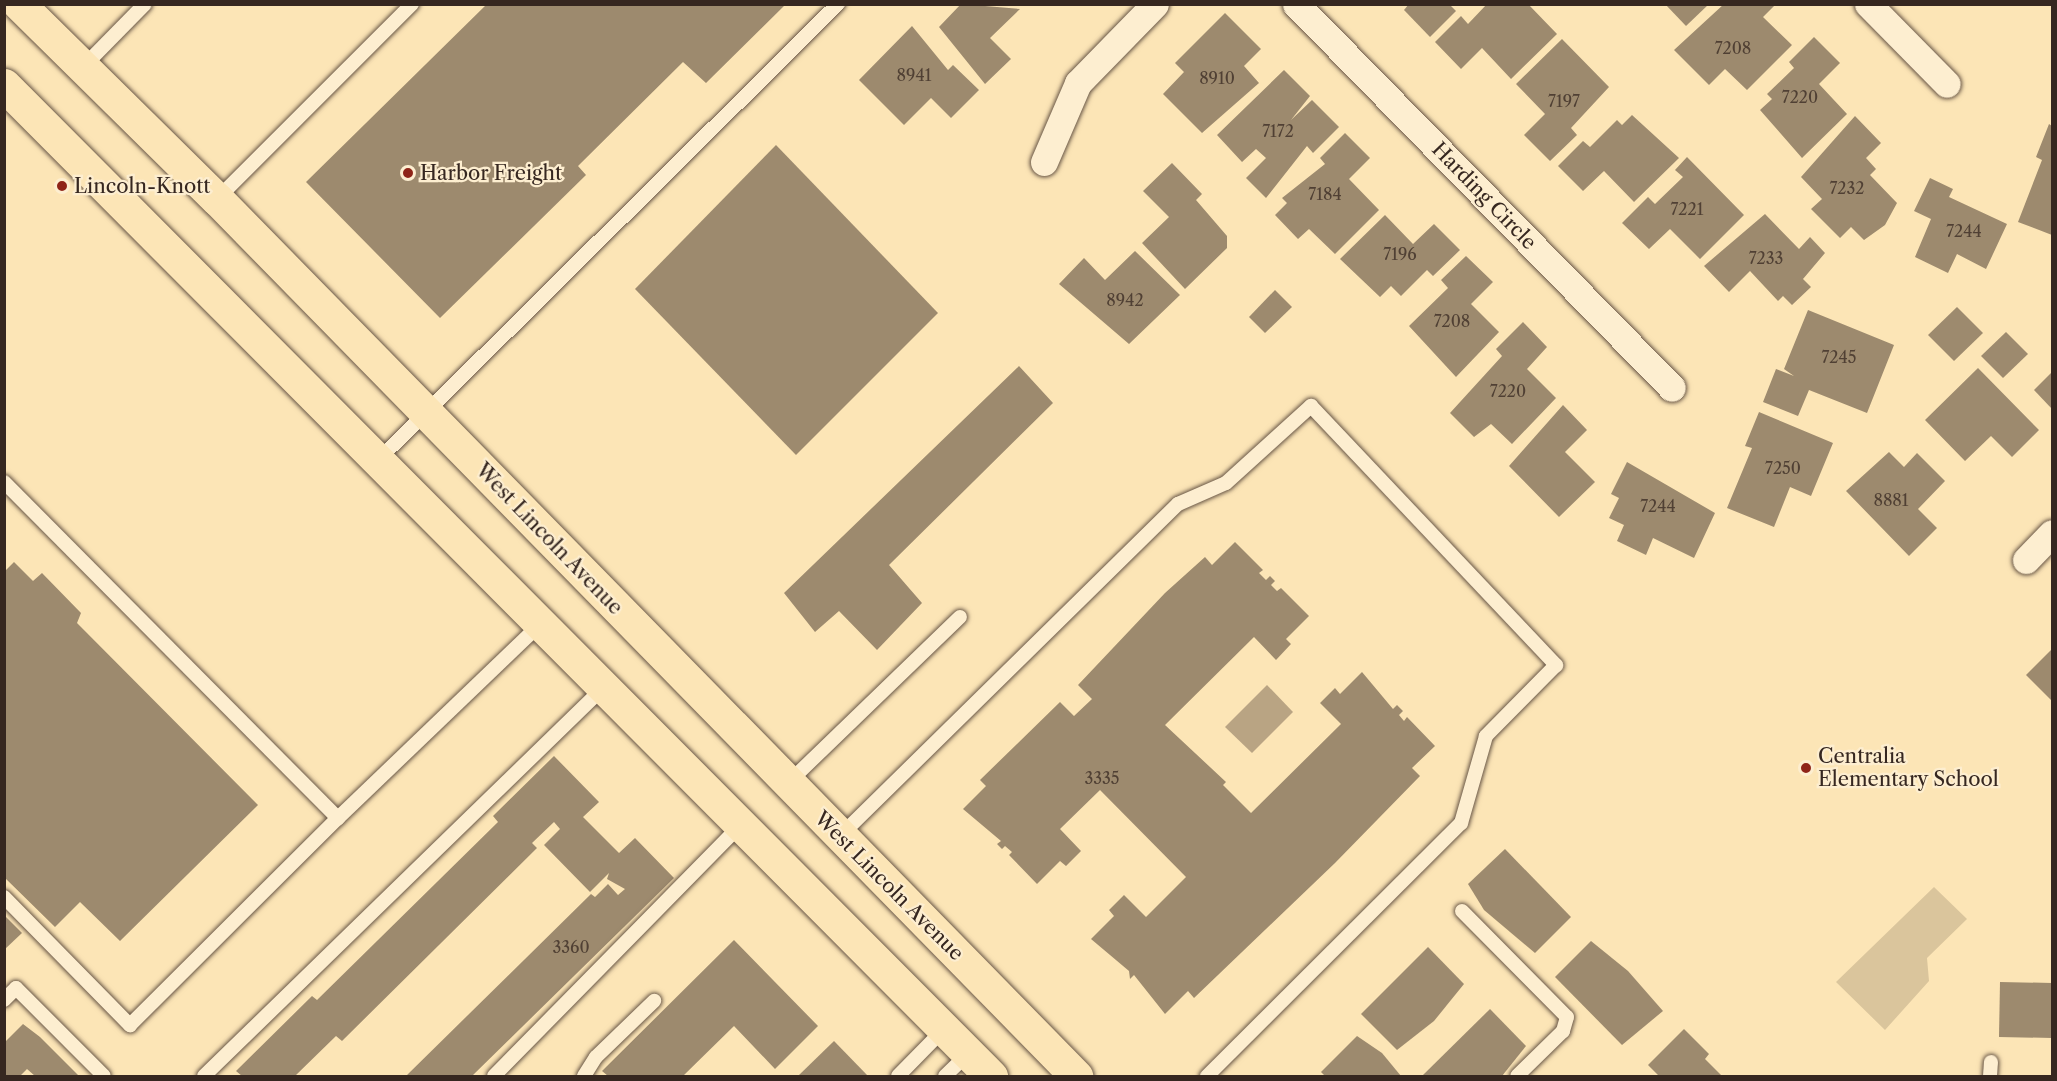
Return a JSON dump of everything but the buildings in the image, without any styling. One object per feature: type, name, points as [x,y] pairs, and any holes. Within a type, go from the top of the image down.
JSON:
[{"type":"main road","name":"West Lincoln Avenue","points":[[19,4],[218,199],[1076,1077]]},
{"type":"main road","points":[[5,86],[944,1029],[968,1069]]},
{"type":"street","points":[[1044,162],[1078,83],[1155,4]]},
{"type":"street","name":"Harding Circle","points":[[1296,4],[1672,388]]},
{"type":"street","points":[[1869,4],[1947,84]]},
{"type":"street","points":[[2026,560],[2052,533]]},
{"type":"lane","points":[[82,67],[145,4]]},
{"type":"lane","points":[[218,199],[412,4]]},
{"type":"lane","points":[[378,460],[428,415],[838,4]]},
{"type":"lane","points":[[840,836],[1178,504],[1226,483],[1311,406],[1556,665],[1486,736],[1461,823],[1207,1077]]},
{"type":"lane","points":[[4,482],[338,818]]},
{"type":"lane","points":[[788,783],[960,617]]},
{"type":"lane","points":[[4,897],[130,1025],[338,818],[540,623]]},
{"type":"lane","points":[[204,1077],[603,687]]},
{"type":"lane","points":[[494,1077],[741,825]]},
{"type":"lane","points":[[1462,911],[1567,1017],[1563,1031],[1517,1077]]},
{"type":"lane","points":[[4,1000],[16,988],[104,1077]]},
{"type":"lane","points":[[584,1077],[596,1056],[654,1001]]},
{"type":"lane","points":[[898,1077],[944,1029]]},
{"type":"lane","points":[[1990,1077],[1991,1062]]},
{"type":"shaded area","points":[[1267,685],[1293,712],[1252,753],[1225,727]]},
{"type":"shaded area","points":[[1934,887],[1967,919],[1927,958],[1929,981],[1885,1030],[1836,982]]},
{"type":"place","name":"Harbor Freight","points":[[408,173]]},
{"type":"place","name":"Lincoln-Knott","points":[[62,186]]},
{"type":"place","name":"Centralia Elementary School","points":[[1806,768]]}]
